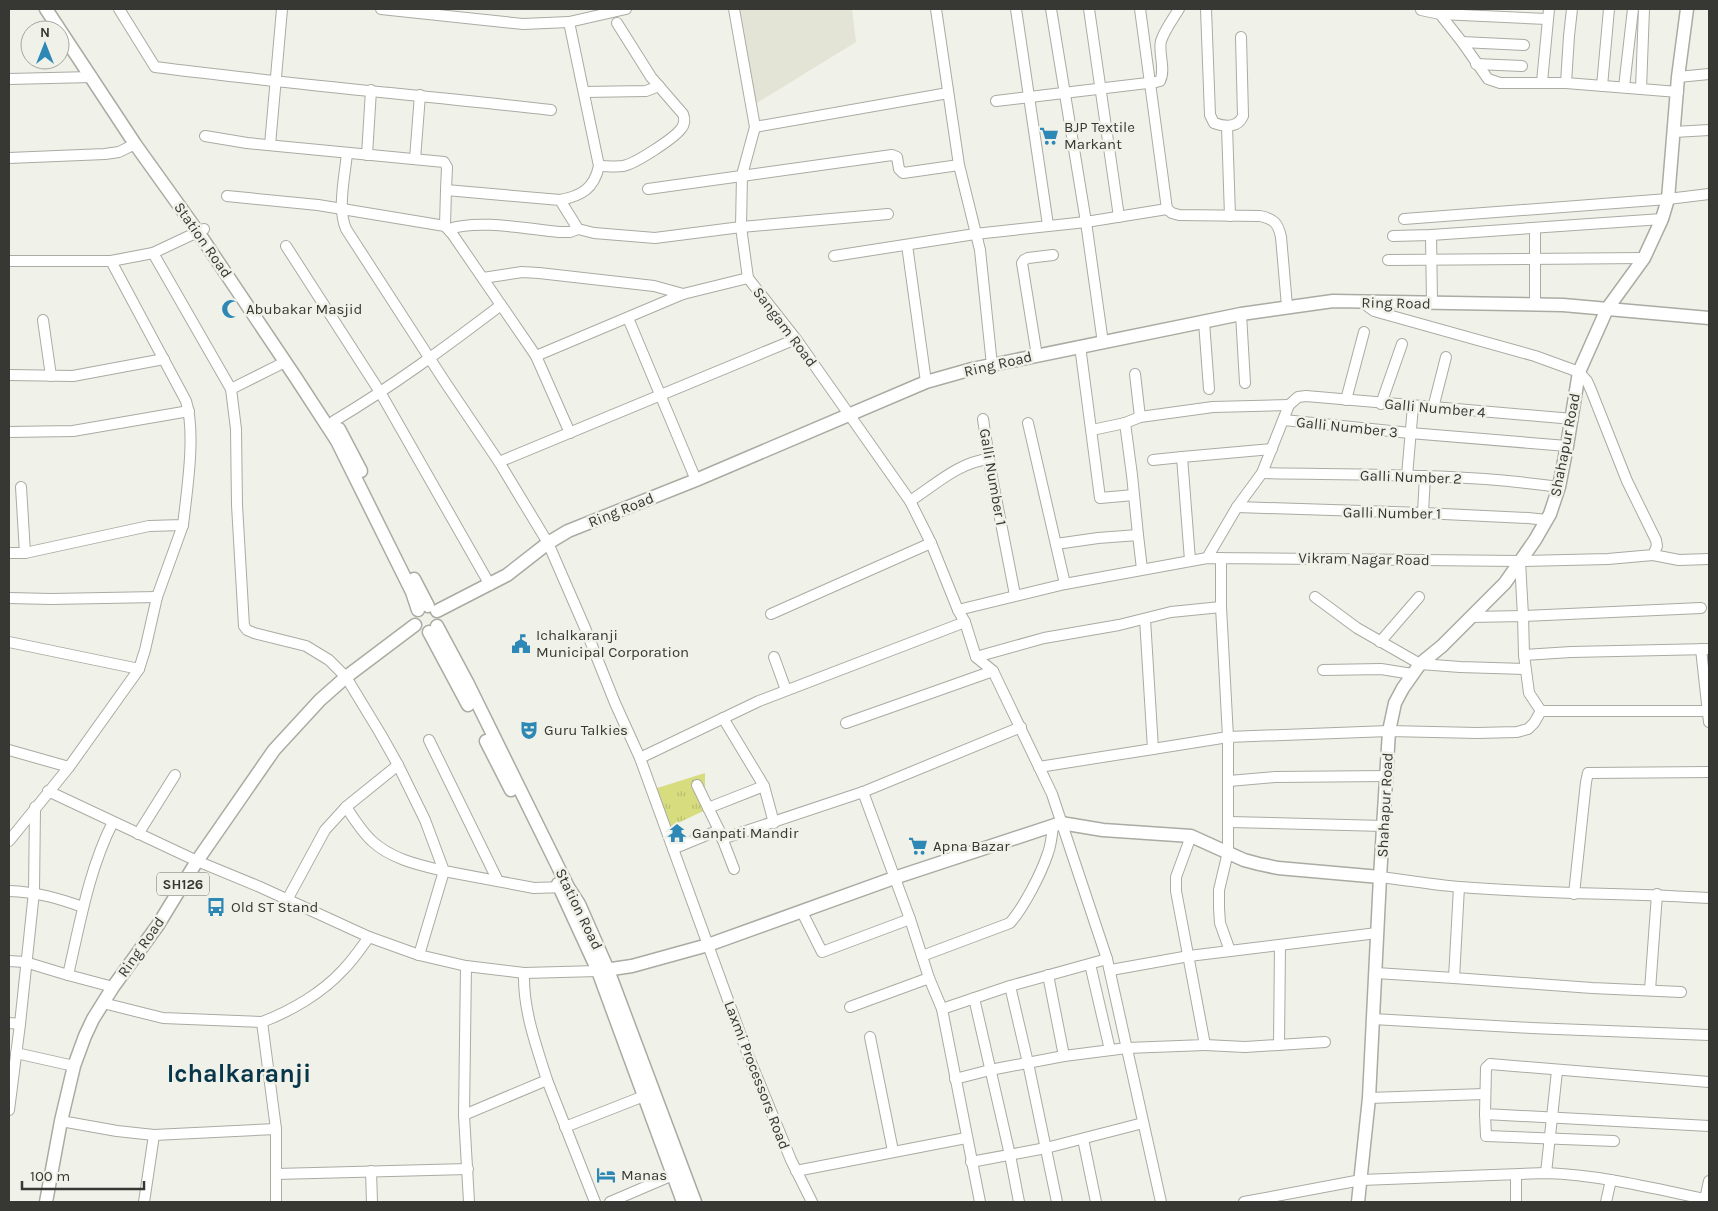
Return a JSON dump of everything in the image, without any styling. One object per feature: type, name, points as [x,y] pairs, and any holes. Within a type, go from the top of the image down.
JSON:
[{"type":"main road","name":"Station Road","points":[[46,9],[135,144],[201,230],[334,421],[350,447],[427,609]]},
{"type":"main road","name":"Station Road","points":[[55,9],[337,441],[412,592],[427,609]]},
{"type":"main road","name":"Shahapur Road","points":[[1358,1202],[1370,1098],[1377,933],[1388,776],[1389,731],[1395,703],[1402,688],[1416,669],[1442,646],[1504,583],[1547,520],[1554,505],[1573,419],[1579,372],[1607,309],[1644,258],[1662,219],[1668,199],[1678,77],[1687,9]]},
{"type":"main road","name":"Ring Road","points":[[427,609],[490,585],[507,575],[548,543],[568,531],[696,480],[926,382],[992,365],[1241,314],[1333,301],[1563,305],[1709,318]]},
{"type":"main road","points":[[427,609],[439,616],[433,629],[418,629],[415,624],[414,619],[427,609]]},
{"type":"main road","name":"Ring Road","points":[[46,1202],[61,1121],[74,1066],[85,1036],[113,987],[158,925],[197,861],[274,750],[320,700],[346,677],[415,624]]},
{"type":"main road","name":"Station Road","points":[[433,629],[467,682],[603,971],[695,1202]]},
{"type":"main road","points":[[603,971],[632,966],[708,945],[894,878],[1057,825],[1191,836],[1244,860],[1278,868],[1380,877]]},
{"type":"main road","name":"Station Road","points":[[603,971],[644,1096],[683,1202]]},
{"type":"street","points":[[119,9],[155,67],[274,82],[371,90],[551,110]]},
{"type":"street","points":[[270,145],[274,82],[282,9]]},
{"type":"street","points":[[381,9],[523,24],[569,22],[626,9]]},
{"type":"street","name":"Sangam Road","points":[[734,9],[755,127],[742,175],[741,227],[748,278],[796,339],[910,502],[965,622],[976,657]]},
{"type":"street","points":[[936,9],[959,165],[980,250],[992,365]]},
{"type":"street","points":[[1016,9],[1048,225]]},
{"type":"street","points":[[1051,9],[1086,222],[1102,342]]},
{"type":"street","points":[[1089,9],[1119,217]]},
{"type":"street","points":[[1140,9],[1167,209],[1179,215],[1260,216],[1271,218],[1279,227],[1281,237],[1287,306]]},
{"type":"street","points":[[996,101],[1156,82],[1162,77],[1161,41],[1167,27],[1179,9]]},
{"type":"street","points":[[1206,9],[1210,115],[1214,123],[1227,126],[1240,122],[1243,116],[1241,37]]},
{"type":"street","points":[[1422,9],[1440,14],[1548,14],[1548,32],[1542,82]]},
{"type":"street","points":[[1566,83],[1572,9]]},
{"type":"street","points":[[1602,86],[1608,9]]},
{"type":"street","points":[[1624,87],[1633,9]]},
{"type":"street","points":[[1641,89],[1644,9]]},
{"type":"street","points":[[1440,14],[1488,80],[1500,83],[1566,83],[1678,92]]},
{"type":"street","points":[[446,190],[560,200],[575,197],[589,187],[597,176],[599,166],[569,22]]},
{"type":"street","points":[[599,166],[623,166],[632,163],[663,144],[682,128],[685,119],[683,114],[652,77],[617,23]]},
{"type":"street","points":[[1462,42],[1524,44]]},
{"type":"street","points":[[1476,64],[1522,66]]},
{"type":"street","points":[[1678,77],[1709,74]]},
{"type":"street","points":[[9,79],[92,78]]},
{"type":"street","points":[[584,92],[646,91],[659,86]]},
{"type":"street","points":[[367,155],[371,90]]},
{"type":"street","points":[[755,127],[948,93]]},
{"type":"street","points":[[414,159],[420,95]]},
{"type":"street","points":[[1227,126],[1230,216]]},
{"type":"street","points":[[1674,132],[1709,130]]},
{"type":"street","points":[[206,136],[270,145],[444,162],[447,167],[447,228],[536,356],[570,433]]},
{"type":"street","points":[[9,158],[105,154],[119,152],[135,144]]},
{"type":"street","points":[[342,210],[347,153]]},
{"type":"street","points":[[648,189],[892,155],[897,157],[899,169],[903,172],[959,165]]},
{"type":"street","points":[[1404,219],[1668,199],[1709,194]]},
{"type":"street","points":[[227,196],[342,210],[447,228],[477,224],[559,232],[570,232],[578,229],[594,233],[655,238],[741,227],[888,214]]},
{"type":"street","points":[[560,200],[578,229]]},
{"type":"street","points":[[834,256],[975,234],[1086,222],[1167,209]]},
{"type":"street","name":"Laxmi Processors Road","points":[[342,210],[342,220],[346,229],[500,462],[548,543],[586,628],[615,704],[640,758],[748,1055],[796,1171],[812,1202]]},
{"type":"street","points":[[1393,236],[1662,219]]},
{"type":"street","points":[[1535,228],[1536,305]]},
{"type":"street","points":[[9,261],[111,261],[153,252],[201,230]]},
{"type":"street","points":[[1432,235],[1432,303]]},
{"type":"street","points":[[286,246],[380,392],[490,585]]},
{"type":"street","points":[[907,246],[926,382]]},
{"type":"street","points":[[153,252],[231,389],[236,430],[237,505],[244,626],[247,630],[254,633],[306,646],[329,660],[346,677],[398,765],[425,820],[444,871],[419,955]]},
{"type":"street","points":[[1037,356],[1022,263],[1028,258],[1053,256]]},
{"type":"street","points":[[1388,260],[1644,258]]},
{"type":"street","points":[[9,839],[69,767],[139,669],[156,597],[183,525],[189,471],[190,411],[111,261]]},
{"type":"street","points":[[483,278],[522,272],[539,273],[654,286],[683,294]]},
{"type":"street","points":[[536,356],[683,294],[748,278]]},
{"type":"street","points":[[1362,302],[1374,311],[1536,356],[1579,372],[1587,381],[1627,482],[1656,540],[1657,546],[1653,555]]},
{"type":"street","points":[[334,421],[430,358],[501,305]]},
{"type":"street","points":[[1241,314],[1245,383]]},
{"type":"street","points":[[628,318],[696,480]]},
{"type":"street","points":[[43,320],[51,376]]},
{"type":"street","points":[[1204,322],[1209,389]]},
{"type":"street","points":[[1346,400],[1364,332]]},
{"type":"street","points":[[500,462],[796,339]]},
{"type":"street","points":[[1381,404],[1402,344]]},
{"type":"street","points":[[1080,346],[1100,498],[1134,495]]},
{"type":"street","points":[[1432,408],[1446,357]]},
{"type":"street","points":[[9,375],[73,376],[164,360]]},
{"type":"street","points":[[231,389],[285,362]]},
{"type":"street","points":[[1135,374],[1140,417]]},
{"type":"street","name":"Galli Number 4","points":[[1289,405],[1298,397],[1306,396],[1381,404],[1573,419]]},
{"type":"street","points":[[1092,430],[1125,423],[1140,417],[1213,407],[1289,405],[1262,473],[1237,507],[1207,558]]},
{"type":"street","points":[[1407,476],[1413,406]]},
{"type":"street","points":[[9,432],[73,431],[190,411]]},
{"type":"street","name":"Galli Number 1","points":[[983,419],[1015,595]]},
{"type":"street","name":"Galli Number 3","points":[[1284,420],[1567,446]]},
{"type":"street","points":[[1028,423],[1065,584]]},
{"type":"street","points":[[1125,423],[1142,569]]},
{"type":"street","points":[[1153,460],[1272,449]]},
{"type":"street","points":[[1182,457],[1190,560]]},
{"type":"street","points":[[910,502],[964,466],[978,460],[989,459]]},
{"type":"street","name":"Galli Number 2","points":[[1262,473],[1425,476],[1513,481],[1559,487]]},
{"type":"street","points":[[1423,513],[1425,476]]},
{"type":"street","points":[[21,487],[25,552]]},
{"type":"street","name":"Galli Number 1","points":[[1237,507],[1423,513],[1547,520]]},
{"type":"street","points":[[9,553],[25,552],[149,526],[183,525]]},
{"type":"street","points":[[1056,544],[1138,535]]},
{"type":"street","points":[[771,614],[930,543]]},
{"type":"street","name":"Vikram Nagar Road","points":[[958,610],[1065,584],[1207,558],[1520,562],[1653,555],[1679,560],[1709,559]]},
{"type":"street","points":[[1221,558],[1221,606],[1228,737],[1229,822],[1228,852],[1219,890],[1218,908],[1220,923],[1230,951]]},
{"type":"street","points":[[1520,562],[1524,669],[1529,692],[1542,710]]},
{"type":"street","points":[[9,598],[156,597]]},
{"type":"street","points":[[1315,597],[1416,669]]},
{"type":"street","points":[[1380,642],[1419,597]]},
{"type":"street","points":[[976,657],[1044,638],[1145,619],[1170,612],[1221,606]]},
{"type":"street","points":[[1471,617],[1701,608]]},
{"type":"street","points":[[1145,619],[1153,749]]},
{"type":"street","points":[[640,758],[786,690],[965,622]]},
{"type":"street","points":[[9,642],[139,669]]},
{"type":"street","points":[[1524,655],[1705,649],[1709,722]]},
{"type":"street","points":[[774,657],[786,690]]},
{"type":"street","points":[[976,657],[993,671],[1052,794],[1057,825],[1111,970],[1161,1202]]},
{"type":"street","points":[[1323,670],[1381,668],[1524,669]]},
{"type":"street","points":[[846,723],[993,671]]},
{"type":"street","points":[[1039,767],[1228,737],[1389,731],[1517,732],[1528,729],[1542,710]]},
{"type":"street","points":[[1542,710],[1708,711]]},
{"type":"street","points":[[723,718],[764,786],[774,823]]},
{"type":"street","points":[[673,849],[721,834],[774,823],[863,792],[1021,727]]},
{"type":"street","points":[[429,740],[498,881]]},
{"type":"street","points":[[9,750],[69,767]]},
{"type":"street","points":[[287,900],[325,830],[346,808],[398,765]]},
{"type":"street","points":[[1574,894],[1588,773],[1709,772]]},
{"type":"street","points":[[138,834],[175,775]]},
{"type":"street","points":[[1229,782],[1274,777],[1388,776]]},
{"type":"street","points":[[697,785],[721,834],[734,870]]},
{"type":"street","points":[[708,808],[764,786]]},
{"type":"street","points":[[48,791],[197,861],[260,887],[369,937],[419,955],[466,966],[524,974],[603,971]]},
{"type":"street","points":[[863,792],[910,919],[929,978],[942,1009],[980,1202]]},
{"type":"street","points":[[9,1110],[10,1084],[16,1053],[14,1024],[30,931],[34,892],[34,808]]},
{"type":"street","points":[[346,808],[373,842],[403,860],[444,871],[534,888],[564,887]]},
{"type":"street","points":[[68,974],[102,843],[113,822]]},
{"type":"street","points":[[1229,822],[1384,826]]},
{"type":"street","points":[[922,956],[1010,923],[1019,913],[1043,865],[1057,825]]},
{"type":"street","points":[[1191,836],[1176,878],[1176,891],[1205,1045]]},
{"type":"street","points":[[1380,877],[1459,887],[1574,894],[1657,894],[1709,898]]},
{"type":"street","points":[[1454,978],[1459,887]]},
{"type":"street","points":[[9,891],[34,892],[53,896],[84,907]]},
{"type":"street","points":[[1650,990],[1657,894]]},
{"type":"street","points":[[802,912],[822,952],[910,919]]},
{"type":"street","points":[[1111,970],[1189,956],[1377,933]]},
{"type":"street","points":[[104,1003],[163,1018],[262,1022],[276,1017],[312,996],[343,971],[369,937]]},
{"type":"street","points":[[1279,1045],[1280,945]]},
{"type":"street","points":[[942,1009],[1010,986],[1108,959]]},
{"type":"street","points":[[9,961],[25,962],[113,987]]},
{"type":"street","points":[[1090,964],[1110,1050]]},
{"type":"street","points":[[466,966],[464,1115],[469,1202]]},
{"type":"street","points":[[1376,973],[1592,988],[1681,992]]},
{"type":"street","points":[[524,974],[529,1021],[547,1080],[595,1202]]},
{"type":"street","points":[[1048,975],[1064,1056]]},
{"type":"street","points":[[850,1007],[929,978]]},
{"type":"street","points":[[1010,986],[1057,1202]]},
{"type":"street","points":[[974,998],[1019,1202]]},
{"type":"street","points":[[1373,1019],[1709,1035]]},
{"type":"street","points":[[262,1022],[276,1129],[276,1202]]},
{"type":"street","points":[[870,1037],[893,1151]]},
{"type":"street","points":[[955,1079],[990,1070],[1064,1056],[1127,1048],[1205,1045],[1245,1047],[1325,1042]]},
{"type":"street","points":[[16,1053],[74,1066]]},
{"type":"street","points":[[1614,1142],[1486,1136],[1484,1094],[1486,1068],[1490,1064],[1709,1082]]},
{"type":"street","points":[[1546,1173],[1557,1070]]},
{"type":"street","points":[[464,1115],[547,1080]]},
{"type":"street","points":[[1370,1098],[1484,1094]]},
{"type":"street","points":[[565,1127],[644,1096]]},
{"type":"street","points":[[1485,1114],[1709,1126]]},
{"type":"street","points":[[61,1121],[117,1131],[154,1135],[276,1129]]},
{"type":"street","points":[[971,1162],[1046,1148],[1143,1123]]},
{"type":"street","points":[[144,1202],[154,1135]]},
{"type":"street","points":[[796,1171],[966,1138]]},
{"type":"street","points":[[1083,1139],[1096,1202]]},
{"type":"street","points":[[276,1174],[468,1168]]},
{"type":"street","points":[[371,1171],[372,1202]]},
{"type":"street","points":[[1244,1202],[1361,1180],[1546,1173],[1611,1180],[1706,1201],[1709,1182]]},
{"type":"street","points":[[610,1202],[673,1175]]},
{"type":"street","points":[[1516,1175],[1516,1202]]},
{"type":"street","points":[[1606,1202],[1611,1180]]},
{"type":"shaded area","points":[[733,9],[852,9],[856,42],[750,107]]},
{"type":"green space","points":[[705,773],[705,796],[712,807],[665,829],[651,790]]},
{"type":"place","name":"BJP Textile Markant","points":[[1049,136]]},
{"type":"place","name":"Abubakar Masjid","points":[[231,309]]},
{"type":"place","name":"Ichalkaranji Municipal Corporation","points":[[521,644]]},
{"type":"place","name":"Guru Talkies","points":[[529,730]]},
{"type":"place","name":"Ganpati Mandir","points":[[677,833]]},
{"type":"place","name":"Apna Bazar","points":[[918,846]]},
{"type":"place","name":"Old ST Stand","points":[[216,907]]},
{"type":"place","name":"Manas","points":[[606,1175]]},
{"type":"district","name":"Ichalkaranji","points":[[239,1073]]}]
